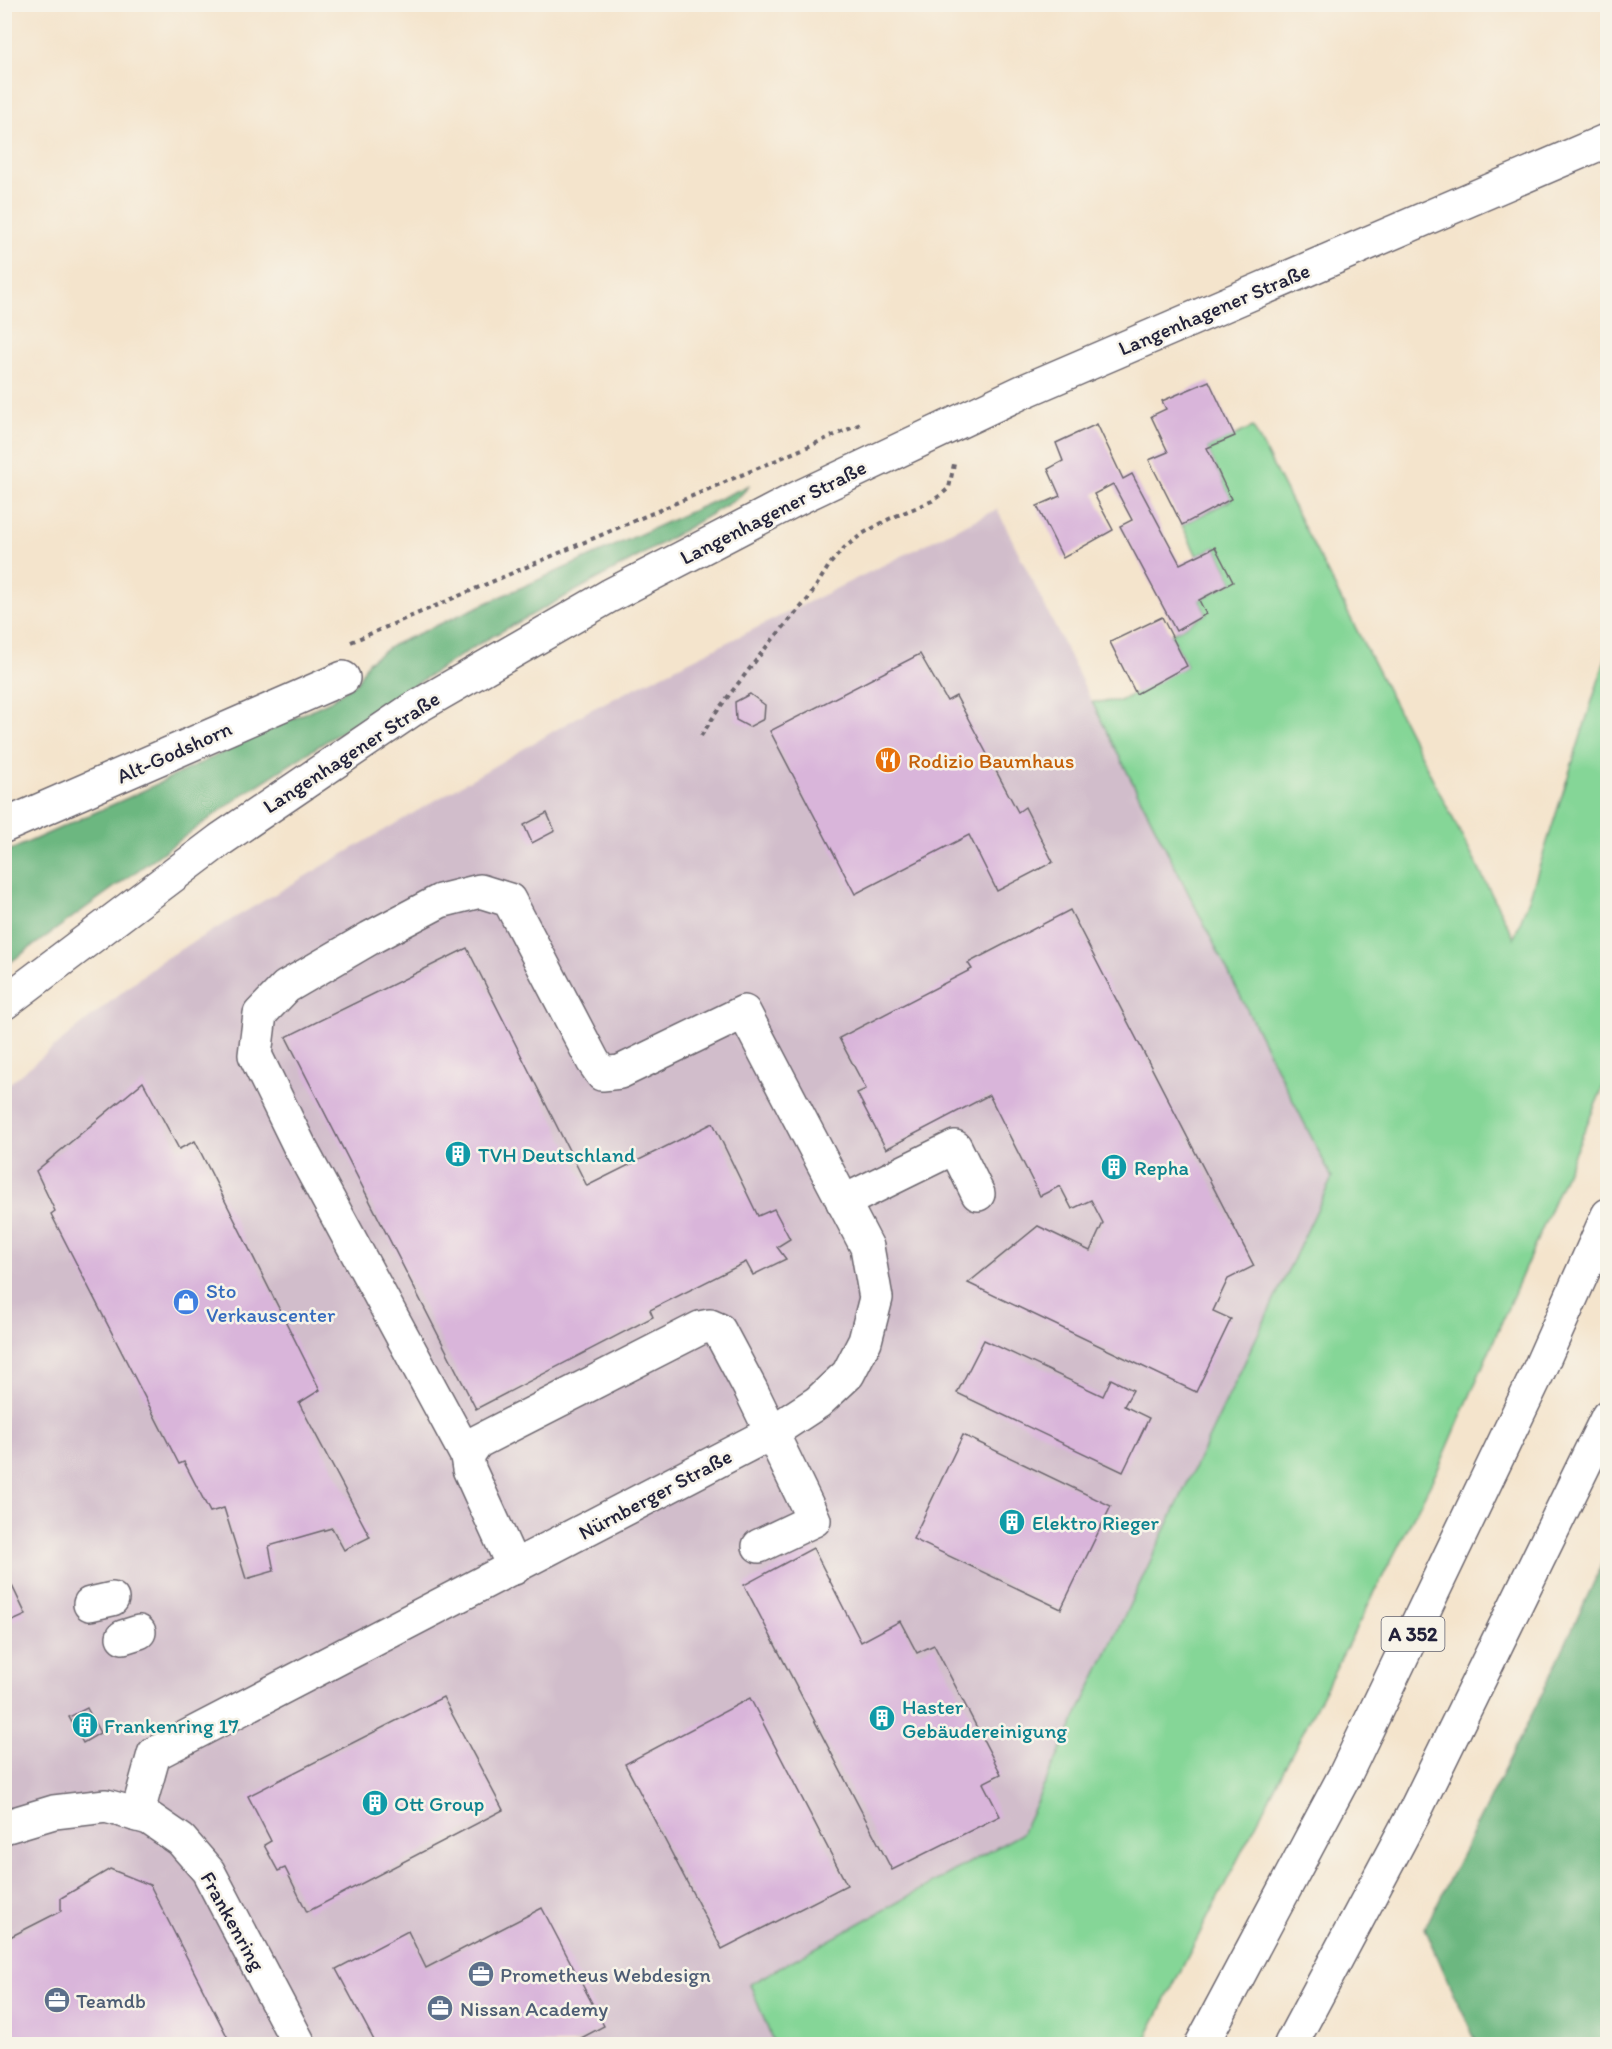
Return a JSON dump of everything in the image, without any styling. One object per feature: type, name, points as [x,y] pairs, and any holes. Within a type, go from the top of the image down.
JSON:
[{"type":"main road","name":"Langenhagener Straße","points":[[4,1003],[220,840],[413,709],[609,596],[800,497],[949,425],[1608,140]]},
{"type":"main road","name":"Alt-Godshorn","points":[[4,826],[342,662]]},
{"type":"main road","name":"Nürnberger Straße","points":[[137,1815],[154,1754],[771,1433],[818,1402],[841,1381],[848,1374],[865,1341],[876,1298],[867,1247],[744,1012],[620,1072],[603,1074],[593,1061],[508,900],[480,891],[440,901],[370,938],[286,987],[260,1014],[255,1055],[301,1149],[467,1456]]},
{"type":"main road","points":[[843,1202],[955,1147],[978,1194]]},
{"type":"main road","name":"A 352","points":[[1202,2044],[1345,1776],[1539,1370],[1608,1215]]},
{"type":"main road","points":[[514,1568],[469,1469],[467,1456],[477,1442],[605,1385],[700,1328],[710,1326],[719,1330],[814,1520],[759,1546]]},
{"type":"main road","points":[[1292,2044],[1414,1813],[1608,1416]]},
{"type":"main road","name":"Frankenring","points":[[4,1827],[54,1812],[106,1806],[149,1818],[181,1840],[208,1870],[299,2044]]},
{"type":"path","points":[[342,662],[869,420]]},
{"type":"path","points":[[701,736],[766,646],[808,599],[830,564],[844,548],[862,534],[897,515],[932,501],[950,488],[956,455],[949,425]]},
{"type":"path","points":[[1608,1972],[1603,1980],[1608,1995]]},
{"type":"shaded area","points":[[997,509],[1332,1178],[1021,1834],[750,1984],[774,2044],[5,2044],[5,1087],[159,962],[588,711]]},
{"type":"green space","points":[[1253,427],[1514,938],[1529,899],[1607,654],[1607,1078],[1440,1465],[1143,2044],[774,2044],[750,1984],[1021,1834],[1332,1178],[1092,702],[1120,701],[1187,666],[1171,634],[1206,614],[1199,600],[1233,582],[1215,547],[1197,556],[1182,525],[1231,500],[1207,448]]},
{"type":"green space","points":[[750,485],[737,499],[643,554],[482,642],[245,793],[5,966],[4,853],[132,796],[330,701],[357,682],[368,662],[393,645]]},
{"type":"green space","points":[[1607,1554],[1607,2044],[1478,2044],[1425,1928],[1543,1692]]},
{"type":"building","points":[[1209,381],[1235,436],[1207,448],[1231,499],[1182,525],[1149,460],[1168,452],[1151,416],[1166,409],[1162,401]]},
{"type":"building","points":[[1097,424],[1123,479],[1132,474],[1180,564],[1215,547],[1233,582],[1199,600],[1206,614],[1176,631],[1120,526],[1132,520],[1113,484],[1094,494],[1113,530],[1063,558],[1037,506],[1060,496],[1048,469],[1063,461],[1056,443]]},
{"type":"building","points":[[1162,617],[1187,666],[1136,694],[1110,642]]},
{"type":"building","points":[[920,654],[947,701],[956,696],[1018,812],[1025,807],[1053,862],[997,891],[969,835],[855,894],[770,731]]},
{"type":"building","points":[[750,694],[765,705],[764,719],[749,727],[736,720],[735,702]]},
{"type":"building","points":[[547,813],[555,831],[532,843],[524,825]]},
{"type":"building","name":"Repha","points":[[1070,910],[1254,1266],[1228,1279],[1213,1311],[1231,1319],[1196,1392],[968,1283],[1038,1226],[1090,1251],[1103,1223],[1091,1200],[1072,1209],[1060,1186],[1040,1196],[989,1095],[886,1149],[857,1093],[866,1089],[839,1038],[972,969],[968,963]]},
{"type":"building","name":"TVH Deutschland","points":[[467,948],[587,1186],[713,1123],[758,1216],[774,1209],[790,1239],[777,1247],[786,1259],[753,1275],[746,1262],[650,1310],[653,1317],[476,1409],[286,1037]]},
{"type":"building","name":"Sto Verkauscenter","points":[[143,1082],[179,1149],[195,1141],[320,1390],[299,1403],[370,1537],[344,1550],[332,1528],[269,1546],[274,1571],[246,1579],[224,1508],[210,1512],[184,1462],[179,1464],[51,1214],[55,1211],[36,1171]]},
{"type":"building","points":[[984,1340],[1103,1396],[1111,1379],[1133,1390],[1124,1406],[1149,1418],[1123,1472],[957,1393]]},
{"type":"building","name":"Elektro Rieger","points":[[963,1435],[1111,1506],[1061,1609],[913,1539]]},
{"type":"building","name":"Haster Gebäudereinigung","points":[[813,1548],[861,1642],[900,1621],[917,1653],[934,1645],[1001,1774],[983,1783],[1000,1816],[892,1870],[744,1585]]},
{"type":"building","points":[[4,1569],[26,1615],[4,1625]]},
{"type":"building","name":"Ott Group","points":[[443,1697],[503,1810],[307,1912],[285,1868],[278,1871],[264,1845],[271,1841],[248,1796]]},
{"type":"building","points":[[750,1698],[847,1885],[722,1949],[625,1764]]},
{"type":"building","name":"Frankenring 17","points":[[87,1708],[100,1733],[83,1743],[69,1717]]},
{"type":"building","points":[[110,1869],[150,1885],[231,2044],[4,2044],[4,1940],[61,1911],[61,1898]]},
{"type":"building","points":[[542,1908],[604,2026],[570,2044],[376,2044],[336,1969],[408,1931],[426,1968]]},
{"type":"place","name":"Rodizio Baumhaus","points":[[888,760]]},
{"type":"place","name":"TVH Deutschland","points":[[458,1154]]},
{"type":"place","name":"Repha","points":[[1114,1167]]},
{"type":"place","name":"Sto Verkauscenter","points":[[186,1302]]},
{"type":"place","name":"Elektro Rieger","points":[[1012,1522]]},
{"type":"place","name":"Haster Gebäudereinigung","points":[[882,1718]]},
{"type":"place","name":"Frankenring 17","points":[[85,1725]]},
{"type":"place","name":"Ott Group","points":[[375,1803]]},
{"type":"place","name":"Prometheus Webdesign","points":[[481,1974]]},
{"type":"place","name":"Teamdb","points":[[57,2000]]},
{"type":"place","name":"Nissan Academy","points":[[440,2008]]}]
